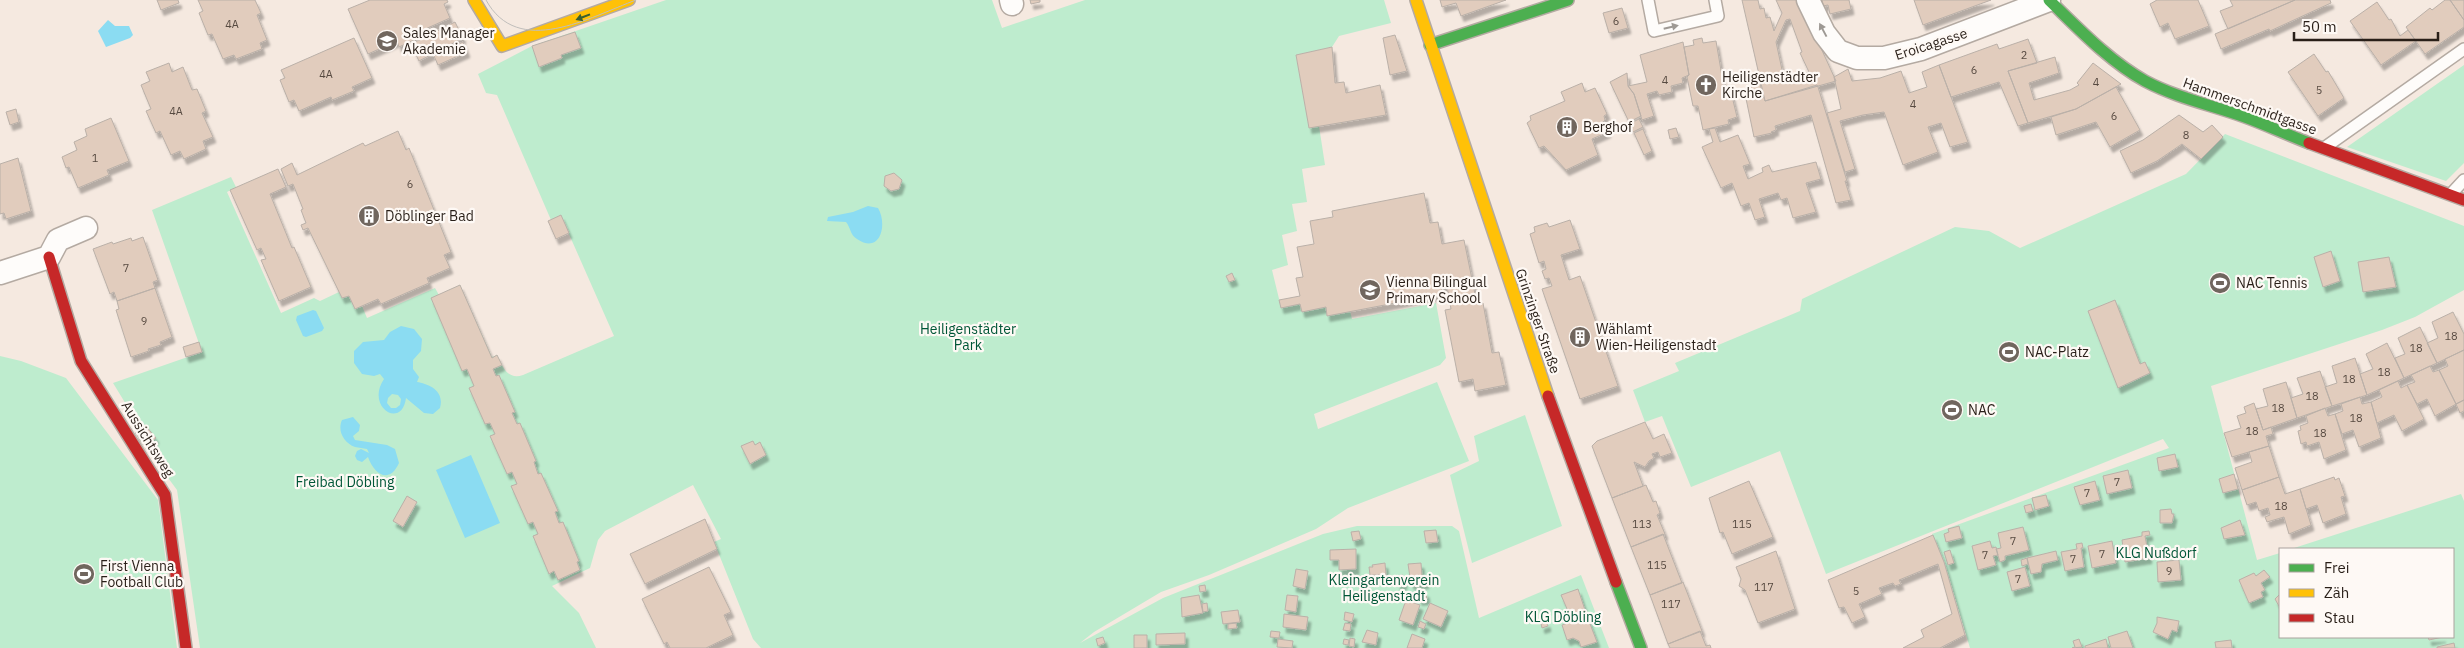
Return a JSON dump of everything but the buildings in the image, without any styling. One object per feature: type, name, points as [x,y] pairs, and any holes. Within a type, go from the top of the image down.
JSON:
[{"type":"street","points":[[474,0],[502,46],[629,0]]},
{"type":"street","name":"Grinzinger Straße","points":[[1416,0],[1553,409],[1641,648]]},
{"type":"street","points":[[1430,45],[1568,0]]},
{"type":"street","name":"Eroicagasse","points":[[1808,0],[1824,33],[1838,51],[1856,58],[1884,58],[1921,49],[2049,0]]},
{"type":"street","name":"Hammerschmidtgasse","points":[[2049,0],[2081,31],[2131,72],[2146,81],[2192,101],[2245,117],[2323,149],[2464,200]]},
{"type":"street","points":[[0,273],[49,257],[58,240],[86,228]]},
{"type":"street","name":"Aussichtsweg","points":[[49,257],[81,361],[165,495],[186,648]]},
{"type":"lane","points":[[1648,0],[1654,31],[1718,16],[1715,0]]},
{"type":"lane","points":[[2323,149],[2464,49]]},
{"type":"lane","points":[[2451,194],[2464,180]]},
{"type":"green space","name":"Heiligenstädter Park","points":[[666,0],[992,0],[1002,28],[1085,0],[1384,0],[1391,23],[1339,36],[1332,47],[1296,55],[1309,128],[1319,126],[1325,165],[1302,169],[1307,202],[1292,204],[1297,231],[1282,235],[1288,265],[1272,270],[1281,307],[1300,304],[1302,312],[1326,307],[1327,316],[1350,311],[1352,319],[1436,303],[1446,358],[1440,365],[1314,414],[1318,429],[1437,382],[1469,461],[1348,508],[1316,529],[1209,575],[1161,592],[1094,632],[1080,643],[1163,598],[1323,534],[1357,526],[1452,526],[1459,531],[1479,618],[1581,575],[1609,648],[761,648],[753,639],[714,542],[721,539],[693,485],[605,531],[598,540],[590,568],[552,586],[579,613],[596,648],[200,648],[177,490],[135,433],[142,427],[135,423],[132,414],[113,383],[202,352],[152,210],[231,177],[236,187],[227,192],[281,313],[314,298],[320,301],[339,292],[342,298],[349,296],[355,309],[362,306],[367,318],[435,288],[439,295],[460,285],[492,357],[497,355],[507,372],[513,376],[523,375],[614,336],[561,216],[551,220],[497,95],[486,93],[478,74],[532,46]]},
{"type":"green space","points":[[2464,65],[2464,163],[2446,181],[2347,147]]},
{"type":"green space","name":"NAC-Platz","points":[[2225,134],[2464,226],[2464,290],[2415,317],[2382,330],[2211,386],[2257,560],[2279,553],[2279,638],[2454,638],[2454,548],[2294,548],[2461,494],[2464,501],[2464,648],[1970,648],[1944,562],[1932,534],[2169,448],[2163,439],[1826,574],[1780,451],[1691,487],[1662,416],[1645,422],[1633,390],[1679,371],[1675,363],[1800,311],[1802,299],[1955,227],[1989,231],[2020,248],[2186,174]]},
{"type":"green space","name":"First Vienna Football Club","points":[[0,356],[21,361],[66,378],[158,500],[177,648],[0,648]]},
{"type":"green space","points":[[1525,415],[1562,526],[1472,563],[1450,475],[1479,461],[1474,436]]},
{"type":"water","points":[[108,20],[115,26],[129,26],[133,35],[130,38],[106,47],[98,31]]},
{"type":"water","points":[[868,206],[878,208],[882,222],[880,236],[871,243],[865,243],[855,237],[846,222],[827,221],[828,217],[853,212]]},
{"type":"water","points":[[313,310],[316,311],[324,328],[322,331],[306,337],[303,336],[296,320],[297,316]]},
{"type":"water","points":[[401,326],[414,329],[422,339],[421,351],[413,360],[413,369],[419,377],[417,382],[426,384],[438,392],[441,402],[440,408],[433,414],[424,413],[406,398],[403,408],[398,412],[386,411],[379,398],[379,389],[384,379],[380,374],[374,376],[362,374],[354,363],[354,351],[363,342],[384,340],[390,332]],"holes":[[[392,394],[398,395],[401,399],[400,405],[396,408],[391,408],[387,403],[388,398]]]},
{"type":"water","points":[[353,417],[360,425],[359,431],[353,436],[355,440],[387,445],[395,449],[399,463],[391,474],[382,475],[374,468],[368,457],[362,462],[357,460],[355,456],[357,451],[361,449],[369,453],[367,449],[355,447],[348,443],[342,436],[340,428],[342,420]]},
{"type":"water","points":[[471,455],[500,523],[465,538],[436,470]]},
{"type":"tram line","points":[[486,0],[500,18],[516,27],[535,30],[556,29],[577,23],[636,0]]},
{"type":"traffic: fast","points":[[1430,45],[1568,0]]},
{"type":"traffic: fast","points":[[2049,0],[2106,54],[2145,81],[2169,92],[2245,117],[2309,143]]},
{"type":"traffic: fast","points":[[1616,582],[1641,648]]},
{"type":"traffic: slow","points":[[474,0],[502,46],[629,0]]},
{"type":"traffic: slow","points":[[1416,0],[1548,396]]},
{"type":"traffic: jam","points":[[2309,143],[2464,200]]},
{"type":"traffic: jam","points":[[49,257],[81,361],[165,495],[186,648]]},
{"type":"traffic: jam","points":[[1548,396],[1616,582]]},
{"type":"place","name":"Sales Manager Akademie","points":[[387,41]]},
{"type":"place","name":"Heiligenstädter Kirche","points":[[1706,85]]},
{"type":"place","name":"Berghof","points":[[1567,127]]},
{"type":"place","name":"Döblinger Bad","points":[[369,216]]},
{"type":"place","name":"NAC Tennis","points":[[2220,283]]},
{"type":"place","name":"Vienna Bilingual Primary School","points":[[1370,290]]},
{"type":"place","name":"Wählamt Wien-Heiligenstadt","points":[[1580,337]]},
{"type":"place","name":"NAC-Platz","points":[[2009,352]]},
{"type":"place","name":"NAC","points":[[1952,410]]},
{"type":"place","name":"First Vienna Football Club","points":[[84,574]]},
{"type":"park label","name":"Freibad Döbling","points":[[345,482]]},
{"type":"park label","name":"KLG Nußdorf","points":[[2156,553]]},
{"type":"park label","name":"Kleingartenverein Heiligenstadt","points":[[1384,588]]},
{"type":"park label","name":"KLG Döbling","points":[[1563,617]]}]
